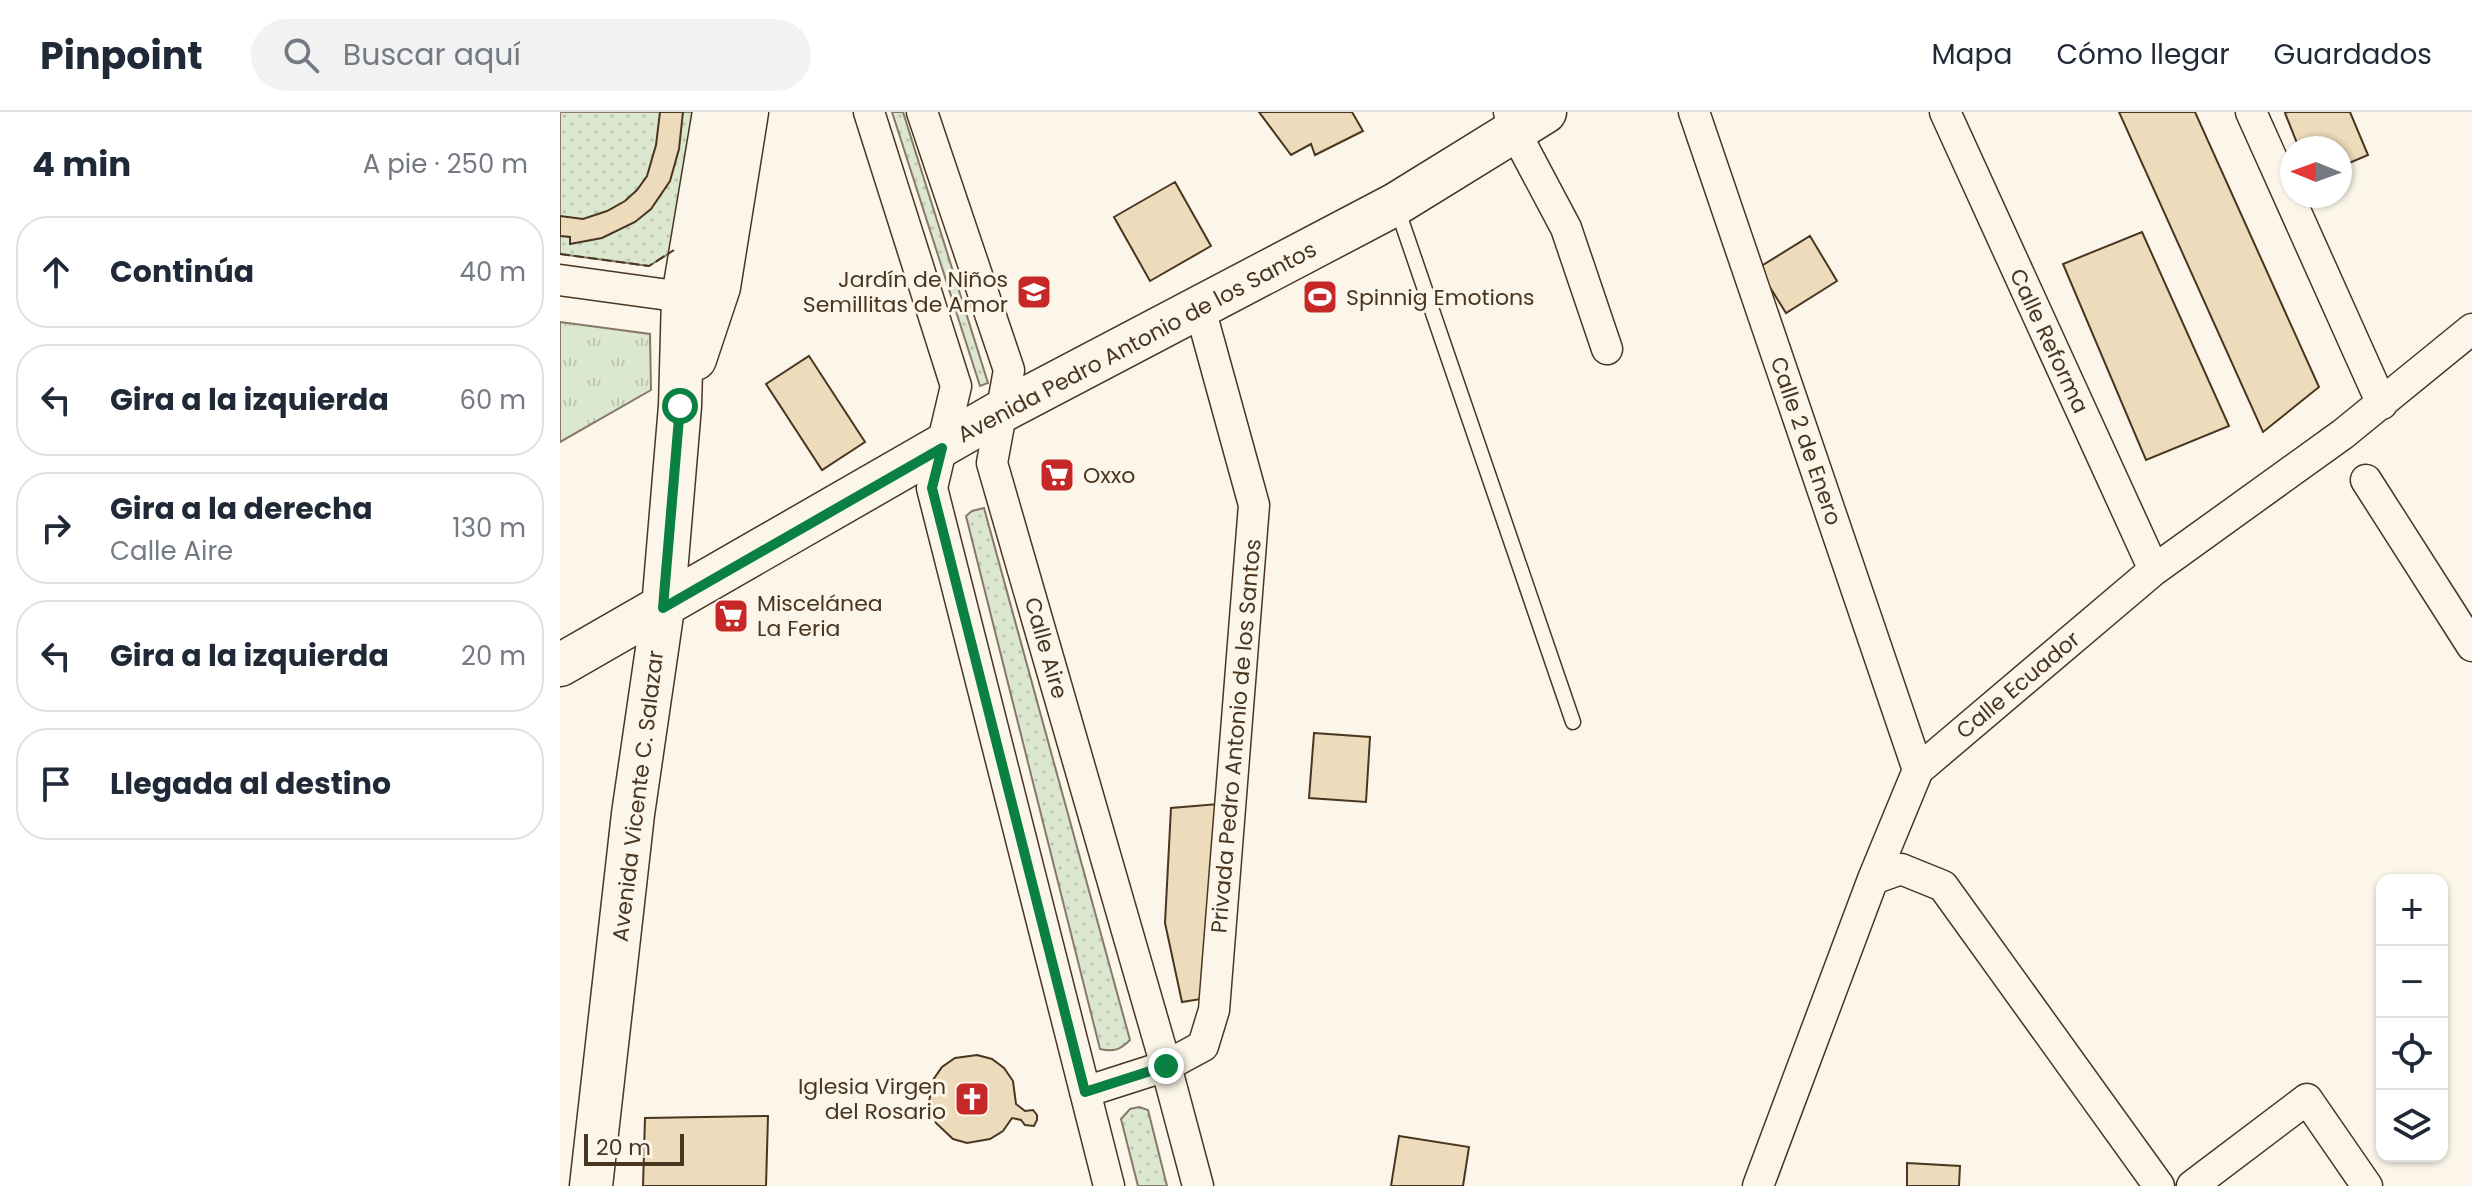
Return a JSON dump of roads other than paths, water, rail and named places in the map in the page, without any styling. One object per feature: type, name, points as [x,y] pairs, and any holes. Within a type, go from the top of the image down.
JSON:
[{"type":"main road","name":"Avenida Vicente C. Salazar","points":[[701,292],[714,112]]},
{"type":"main road","name":"Avenida Vicente C. Salazar","points":[[591,1186],[633,814],[663,608],[680,406],[701,292],[747,112]]},
{"type":"main road","name":"Avenida Pedro Antonio de los Santos","points":[[560,665],[1002,411],[1396,204],[1523,119]]},
{"type":"street","points":[[869,112],[956,386],[932,488],[1109,1186]]},
{"type":"street","name":"Calle Aire","points":[[922,112],[1009,370],[992,463],[1198,1186]]},
{"type":"street","name":"Calle 2 de Enero","points":[[1694,112],[1918,770]]},
{"type":"street","name":"Calle Reforma","points":[[1945,112],[2154,570]]},
{"type":"street","points":[[2251,112],[2382,404]]},
{"type":"street","points":[[1523,119],[1566,228],[1607,349]]},
{"type":"street","points":[[560,280],[701,292]]},
{"type":"street","name":"Privada Pedro Antonio de los Santos","points":[[1085,1092],[1166,1066],[1203,1046],[1214,1010],[1254,505],[1199,305]]},
{"type":"street","name":"Calle Ecuador","points":[[1758,1186],[1873,879],[1918,770],[2154,570],[2382,404],[2472,329]]},
{"type":"street","points":[[2366,480],[2472,646]]},
{"type":"street","points":[[1873,879],[1901,869],[1943,886],[2159,1186]]},
{"type":"street","points":[[2192,1186],[2307,1099],[2367,1186]]},
{"type":"lane","points":[[1396,204],[1573,722]]},
{"type":"place","name":"Jardín de Niños Semillitas de Amor","points":[[1034,292]]},
{"type":"place","name":"Spinnig Emotions","points":[[1320,297]]},
{"type":"place","name":"Oxxo","points":[[1057,475]]},
{"type":"place","name":"Miscelánea La Feria","points":[[731,616]]},
{"type":"place","name":"Iglesia Virgen del Rosario","points":[[972,1099]]}]
